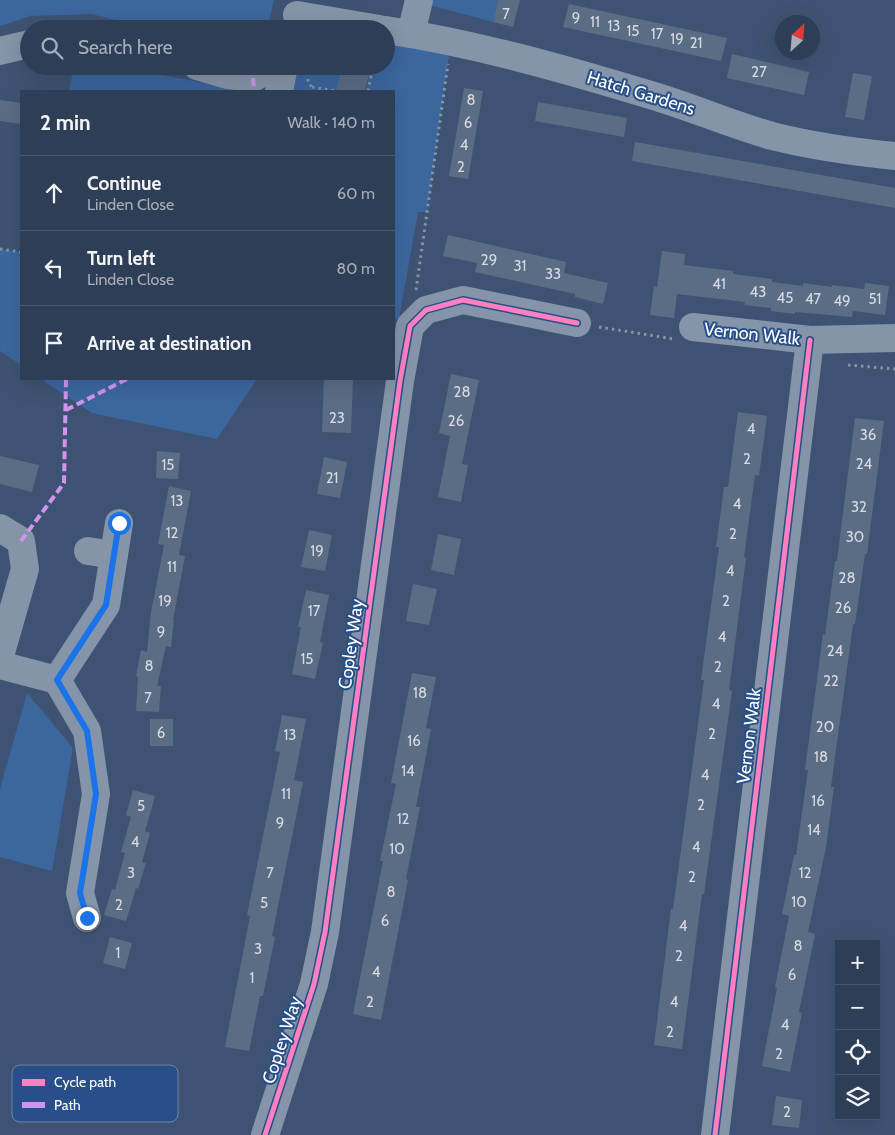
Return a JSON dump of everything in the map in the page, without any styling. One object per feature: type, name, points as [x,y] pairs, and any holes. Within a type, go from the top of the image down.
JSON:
[{"type":"street","points":[[399,32],[419,0]]},
{"type":"street","points":[[296,15],[326,20]]},
{"type":"street","name":"Hatch Gardens","points":[[399,32],[451,41],[591,77],[771,135],[850,152],[895,156]]},
{"type":"street","points":[[0,51],[20,46]]},
{"type":"street","points":[[279,90],[292,75]]},
{"type":"street","points":[[410,326],[426,310],[463,300],[577,323]]},
{"type":"street","name":"Copley Way","points":[[265,1135],[314,984],[325,932],[400,381],[410,326]]},
{"type":"street","name":"Vernon Walk","points":[[694,327],[810,340],[895,338]]},
{"type":"street","name":"Vernon Walk","points":[[714,1135],[810,340]]},
{"type":"street","points":[[57,680],[106,605],[101,553],[119,523]]},
{"type":"street","points":[[0,528],[21,541],[24,569],[0,656]]},
{"type":"street","points":[[0,665],[57,680],[87,731],[96,794],[80,893],[87,918]]},
{"type":"path","points":[[410,326],[451,41]]},
{"type":"path","points":[[301,75],[311,89]]},
{"type":"path","points":[[368,90],[371,75]]},
{"type":"path","points":[[0,249],[20,252]]},
{"type":"shaded area","points":[[0,0],[274,0],[269,20],[115,20],[92,14],[31,16],[0,26]]},
{"type":"shaded area","points":[[419,0],[498,0],[493,22],[418,2]]},
{"type":"shaded area","points":[[395,32],[451,41],[427,212],[418,212],[399,319],[395,318],[395,90],[366,90],[369,75],[395,75]]},
{"type":"shaded area","points":[[72,75],[162,75],[239,90],[69,90]]},
{"type":"shaded area","points":[[295,75],[340,75],[336,90],[291,90]]},
{"type":"shaded area","points":[[0,249],[20,252],[20,364],[0,351]]},
{"type":"shaded area","points":[[42,380],[256,380],[217,439],[92,413]]},
{"type":"shaded area","points":[[27,693],[73,748],[52,871],[0,857],[0,789]]},
{"type":"building","points":[[498,0],[520,0],[513,27],[493,22]]},
{"type":"building","points":[[569,4],[727,38],[721,61],[563,27]]},
{"type":"building","points":[[732,54],[809,72],[804,95],[727,78]]},
{"type":"building","points":[[853,73],[872,76],[864,120],[845,117]]},
{"type":"building","points":[[340,75],[369,75],[365,90],[336,90]]},
{"type":"building","points":[[464,88],[483,91],[468,179],[449,176]]},
{"type":"building","points":[[0,100],[20,103],[20,124],[0,121]]},
{"type":"building","points":[[538,102],[627,118],[624,137],[535,121]]},
{"type":"building","points":[[635,142],[895,188],[895,208],[632,161]]},
{"type":"building","points":[[448,235],[566,262],[564,273],[608,283],[603,304],[575,297],[575,294],[475,272],[477,263],[443,256]]},
{"type":"building","points":[[662,251],[685,254],[684,265],[733,271],[733,274],[772,279],[772,282],[803,286],[803,283],[864,289],[865,283],[889,286],[885,315],[853,311],[852,317],[795,312],[795,314],[771,311],[771,308],[744,305],[745,302],[677,294],[674,318],[650,315],[654,286],[657,287]]},
{"type":"building","points":[[451,374],[479,380],[462,464],[468,465],[461,502],[438,497],[450,436],[439,433]]},
{"type":"building","points":[[324,380],[353,380],[351,433],[322,432]]},
{"type":"building","points":[[738,412],[767,416],[759,476],[755,475],[729,690],[732,691],[704,894],[702,894],[682,1049],[654,1045],[671,909],[673,909],[704,680],[701,680],[719,547],[716,547],[724,487],[728,487]]},
{"type":"building","points":[[855,418],[884,421],[867,554],[865,554],[855,624],[853,624],[831,787],[834,787],[826,847],[808,932],[815,934],[799,1012],[802,1013],[790,1072],[762,1066],[789,916],[782,914],[794,855],[796,855],[808,770],[805,770],[823,634],[825,635],[835,561],[837,561]]},
{"type":"building","points":[[157,451],[180,453],[178,479],[156,478]]},
{"type":"building","points":[[0,456],[39,465],[32,492],[0,484]]},
{"type":"building","points":[[324,457],[347,462],[340,498],[317,494]]},
{"type":"building","points":[[169,486],[191,491],[179,555],[185,556],[173,620],[171,647],[166,646],[157,686],[161,686],[159,712],[136,711],[138,677],[136,676],[141,650],[147,652],[151,612],[164,545],[158,544]]},
{"type":"building","points":[[309,530],[332,535],[325,571],[301,567]]},
{"type":"building","points":[[438,534],[461,539],[454,575],[431,570]]},
{"type":"building","points":[[413,584],[437,589],[429,625],[406,621]]},
{"type":"building","points":[[306,590],[329,595],[320,642],[323,643],[315,679],[292,674],[301,627],[298,627]]},
{"type":"building","points":[[412,673],[436,677],[426,728],[431,729],[416,807],[420,807],[381,1020],[353,1014],[383,861],[380,861],[396,784],[391,783]]},
{"type":"building","points":[[282,715],[306,719],[294,780],[303,782],[272,936],[275,937],[263,996],[260,996],[249,1051],[225,1047],[250,916],[247,915],[280,752],[275,751]]},
{"type":"building","points":[[150,719],[173,719],[173,746],[150,746]]},
{"type":"building","points":[[133,790],[155,796],[145,831],[150,833],[142,862],[146,863],[126,921],[104,915],[112,889],[115,890],[125,853],[121,852],[131,817],[126,815]]},
{"type":"building","points":[[110,937],[132,943],[125,969],[103,963]]},
{"type":"building","points":[[776,1096],[802,1100],[799,1128],[772,1125]]},
{"type":"marked path","points":[[253,78],[254,90]]},
{"type":"marked path","points":[[21,541],[64,483],[66,380]]},
{"type":"marked path","points":[[66,410],[125,380]]},
{"type":"cycle path","points":[[265,1135],[314,984],[325,932],[400,381],[410,326],[426,310],[463,300],[577,323]]},
{"type":"cycle path","points":[[715,1135],[810,340]]},
{"type":"route","points":[[87,918],[80,893],[96,794],[87,731],[57,680],[106,605],[119,523]]}]
